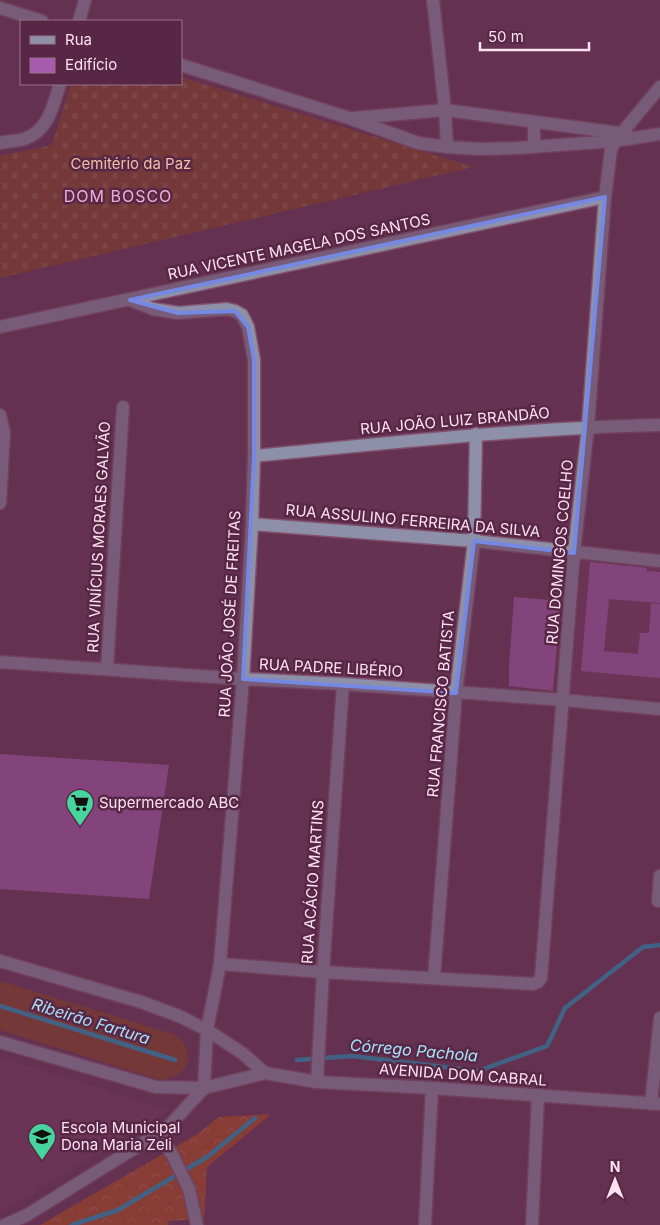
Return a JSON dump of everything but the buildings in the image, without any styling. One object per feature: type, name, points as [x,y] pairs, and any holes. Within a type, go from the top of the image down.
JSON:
[{"type":"street","points":[[79,20],[85,0]]},
{"type":"street","points":[[433,0],[445,110],[447,147]]},
{"type":"street","points":[[0,8],[39,20]]},
{"type":"street","points":[[182,65],[349,118],[418,142],[447,147],[480,149],[660,134]]},
{"type":"street","points":[[0,143],[25,139],[41,129],[50,115],[60,85]]},
{"type":"street","points":[[618,137],[660,87]]},
{"type":"street","points":[[349,118],[445,110],[534,122],[618,137]]},
{"type":"street","points":[[534,122],[534,145]]},
{"type":"street","name":"RUA DOMINGOS COELHO","points":[[434,978],[533,984],[541,978],[574,553],[588,427],[605,197],[611,150],[618,137]]},
{"type":"street","name":"RUA VICENTE MAGELA DOS SANTOS","points":[[0,327],[605,197]]},
{"type":"street","name":"RUA JOÃO JOSÉ DE FREITAS","points":[[130,300],[164,312],[178,314],[227,309],[235,311],[242,315],[248,327],[254,360],[252,524],[243,679],[220,964],[207,1030],[204,1088]]},
{"type":"street","name":"RUA VINÍCIUS MORAES GALVÃO","points":[[107,669],[123,407]]},
{"type":"street","points":[[0,415],[4,442],[0,503]]},
{"type":"street","name":"RUA JOÃO LUIZ BRANDÃO","points":[[254,456],[476,434],[588,427],[660,425]]},
{"type":"street","name":"RUA FRANCISCO BATISTA","points":[[434,978],[456,693],[474,541],[476,434]]},
{"type":"street","name":"RUA ASSULINO FERREIRA DA SILVA","points":[[252,524],[474,541],[660,562]]},
{"type":"street","name":"RUA PADRE LIBÉRIO","points":[[0,662],[343,684],[660,709]]},
{"type":"street","name":"RUA ACÁCIO MARTINS","points":[[318,1076],[323,972],[343,684]]},
{"type":"street","points":[[658,900],[660,876]]},
{"type":"street","points":[[0,961],[141,1002],[179,1016],[207,1030],[242,1054],[265,1073]]},
{"type":"street","points":[[220,964],[434,978]]},
{"type":"street","points":[[656,1104],[660,1018]]},
{"type":"street","points":[[0,1042],[156,1087],[204,1088],[265,1073]]},
{"type":"street","name":"AVENIDA DOM CABRAL","points":[[265,1073],[318,1076],[432,1088],[656,1104]]},
{"type":"street","points":[[5,1225],[27,1215],[170,1126],[204,1088]]},
{"type":"street","points":[[425,1225],[432,1088]]},
{"type":"street","points":[[532,1225],[538,1096]]},
{"type":"street","points":[[159,1133],[172,1154],[188,1188],[197,1225]]},
{"type":"highlighted area","points":[[605,197],[574,553],[474,541],[456,693],[243,679],[254,456],[254,360],[248,327],[235,311],[178,313],[130,300]]},
{"type":"shaded area","points":[[582,559],[660,565],[660,699],[571,692]]},
{"type":"shaded area","name":"Escola Municipal Dona Maria Zeli","points":[[0,1057],[169,1110],[0,1213]]},
{"type":"green space","name":"Cemitério da Paz","points":[[182,77],[473,167],[0,278],[0,156],[52,145],[71,85],[182,85]]},
{"type":"green space","points":[[0,981],[173,1034],[185,1045],[188,1052],[187,1064],[179,1073],[168,1079],[161,1080],[0,1030]]},
{"type":"green space","points":[[271,1114],[207,1167],[204,1219],[169,1221],[168,1225],[40,1225],[196,1135],[219,1117]]},
{"type":"waterway","name":"Córrego Pachola","points":[[297,1060],[352,1056],[478,1071],[547,1046],[565,1008],[643,947],[660,945]]},
{"type":"waterway","name":"Ribeirão Fartura","points":[[0,1006],[175,1060]]},
{"type":"waterway","name":"Córrego Pachola","points":[[72,1225],[118,1210],[207,1157],[255,1118]]},
{"type":"place","name":"Supermercado ABC","points":[[80,827]]},
{"type":"place","name":"Escola Municipal Dona Maria Zeli","points":[[42,1161]]},
{"type":"district","name":"DOM BOSCO","points":[[118,196]]}]
